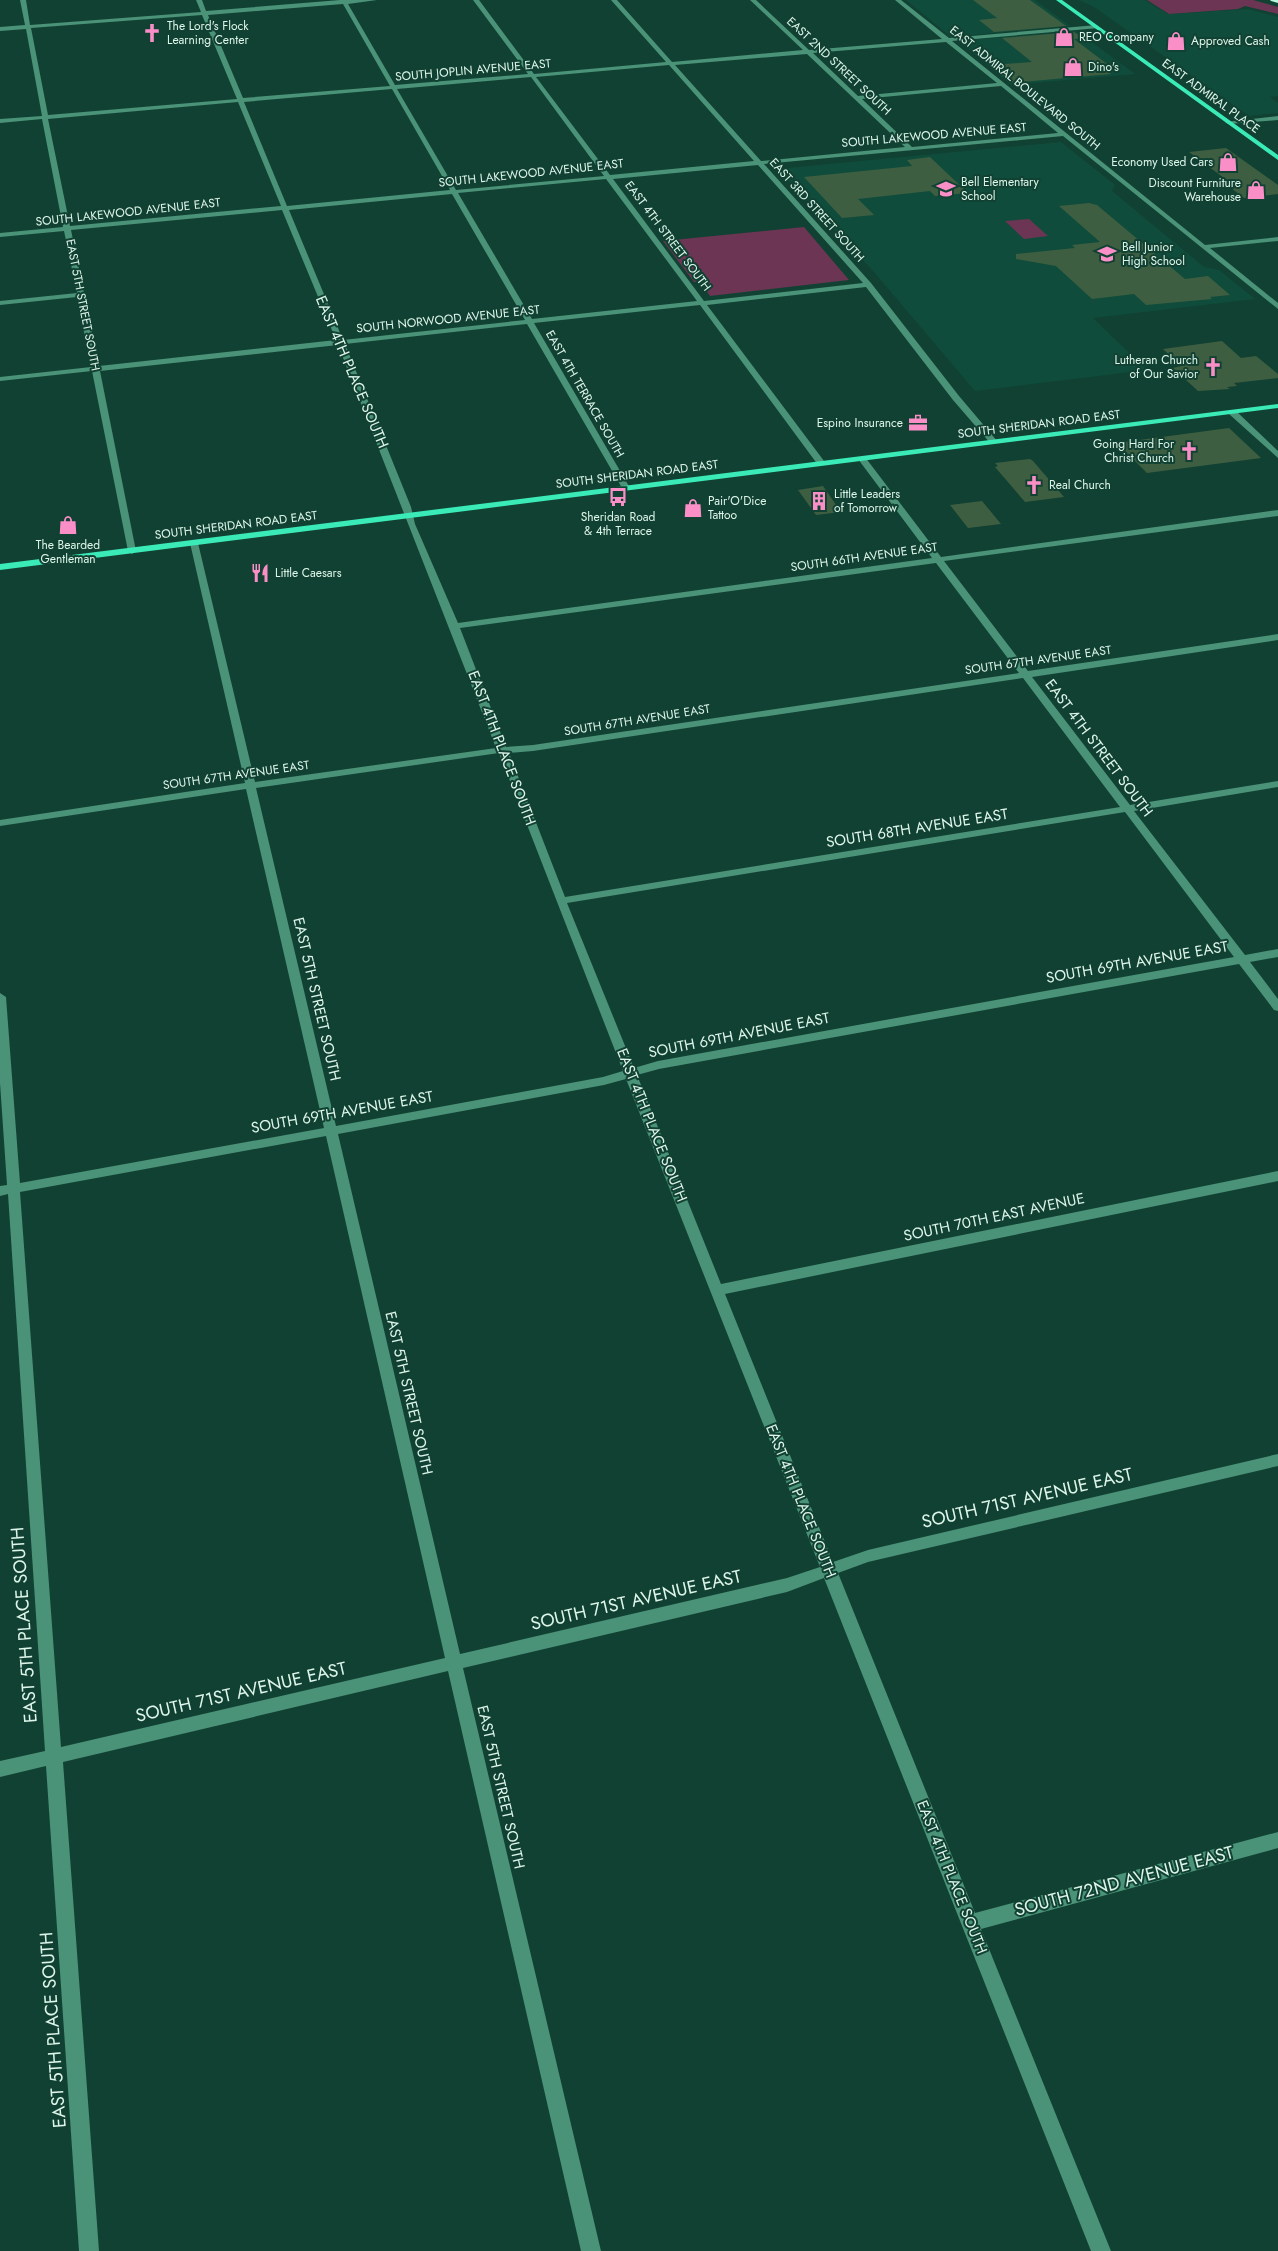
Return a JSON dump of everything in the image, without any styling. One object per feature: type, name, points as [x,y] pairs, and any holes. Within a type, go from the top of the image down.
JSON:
[{"type":"highway","points":[[1273,0],[1278,1]]},
{"type":"main road","name":"EAST ADMIRAL PLACE","points":[[1059,0],[1278,158]]},
{"type":"main road","name":"SOUTH SHERIDAN ROAD EAST","points":[[0,567],[1278,406]]},
{"type":"street","name":"EAST 5TH STREET SOUTH","points":[[23,0],[132,550]]},
{"type":"street","name":"EAST 4TH PLACE SOUTH","points":[[199,0],[384,448],[561,901],[1101,2251]]},
{"type":"street","points":[[0,29],[374,0]]},
{"type":"street","name":"EAST 4TH STREET SOUTH","points":[[476,0],[821,463]]},
{"type":"street","name":"EAST 3RD STREET SOUTH","points":[[614,0],[868,285],[956,398],[994,442]]},
{"type":"street","name":"EAST 2ND STREET SOUTH","points":[[753,0],[910,148]]},
{"type":"street","name":"EAST ADMIRAL BOULEVARD SOUTH","points":[[898,0],[1278,307]]},
{"type":"street","name":"EAST 4TH TERRACE SOUTH","points":[[343,1],[626,488]]},
{"type":"street","name":"SOUTH JOPLIN AVENUE EAST","points":[[0,121],[1097,27]]},
{"type":"street","points":[[857,98],[1002,84]]},
{"type":"street","points":[[1228,122],[1278,118]]},
{"type":"street","name":"SOUTH LAKEWOOD AVENUE EAST","points":[[0,235],[1064,134]]},
{"type":"street","points":[[1203,247],[1278,239]]},
{"type":"street","name":"SOUTH NORWOOD AVENUE EAST","points":[[0,379],[868,285]]},
{"type":"street","points":[[0,303],[80,295]]},
{"type":"street","points":[[1232,412],[1278,456]]},
{"type":"street","name":"EAST 4TH STREET SOUTH","points":[[862,458],[1126,809],[1278,1007]]},
{"type":"street","name":"SOUTH 66TH AVENUE EAST","points":[[454,626],[1278,513]]},
{"type":"street","name":"EAST 5TH STREET SOUTH","points":[[194,543],[456,1662],[591,2251]]},
{"type":"street","name":"SOUTH 67TH AVENUE EAST","points":[[0,823],[477,752],[533,748],[1278,637]]},
{"type":"street","name":"SOUTH 68TH AVENUE EAST","points":[[561,901],[1278,784]]},
{"type":"street","name":"SOUTH 69TH AVENUE EAST","points":[[7,1190],[604,1081],[658,1065],[1278,953]]},
{"type":"street","name":"EAST 5TH PLACE SOUTH","points":[[0,997],[7,1190],[89,2251]]},
{"type":"street","name":"SOUTH 70TH EAST AVENUE","points":[[717,1290],[1278,1176]]},
{"type":"street","name":"SOUTH 71ST AVENUE EAST","points":[[0,1769],[787,1585],[868,1556],[1278,1460]]},
{"type":"street","name":"SOUTH 72ND AVENUE EAST","points":[[970,1923],[1278,1840]]},
{"type":"shaded area","points":[[906,0],[1035,0],[1070,26],[951,37]]},
{"type":"shaded area","points":[[1079,0],[1145,0],[1168,14],[1248,9],[1278,17],[1278,96],[1270,97],[1278,103],[1278,113],[1249,116],[1094,7]]},
{"type":"shaded area","points":[[1147,0],[1253,0],[1278,7],[1278,14],[1245,6],[1238,9],[1169,14]]},
{"type":"shaded area","points":[[1077,31],[1135,74],[1011,85],[959,41]]},
{"type":"shaded area","points":[[1061,142],[1115,185],[1112,191],[1204,267],[1219,270],[1255,299],[1093,318],[1147,370],[975,391],[874,272],[777,169]]},
{"type":"shaded area","points":[[1029,219],[1048,236],[1024,239],[1005,221]]},
{"type":"shaded area","points":[[804,227],[849,280],[710,296],[700,282],[694,282],[663,241]]},
{"type":"building","points":[[973,0],[1030,0],[1066,26],[994,32],[979,20],[997,18]]},
{"type":"building","points":[[1074,32],[1083,38],[1074,39],[1111,67],[1103,68],[1111,74],[1011,83],[990,65],[1032,62],[1002,38]]},
{"type":"building","points":[[1226,148],[1278,185],[1278,194],[1244,198],[1222,181],[1228,181],[1189,152]]},
{"type":"building","name":"Bell Elementary School","points":[[930,157],[968,193],[935,196],[930,191],[858,199],[874,215],[842,218],[804,177],[912,166],[907,160]]},
{"type":"building","name":"Bell Junior High School","points":[[1089,203],[1097,205],[1185,279],[1208,276],[1230,295],[1210,297],[1212,299],[1146,305],[1134,294],[1092,299],[1056,266],[1016,259],[1016,254],[1075,248],[1072,245],[1100,242],[1059,206]]},
{"type":"building","name":"Lutheran Church of Our Savior","points":[[1222,341],[1241,358],[1256,356],[1278,374],[1278,378],[1234,383],[1237,386],[1227,387],[1230,389],[1198,391],[1173,368],[1181,366],[1163,349]]},
{"type":"building","name":"Going Hard For Christ Church","points":[[1229,428],[1261,458],[1147,473],[1117,443]]},
{"type":"building","points":[[1030,459],[1064,497],[1025,502],[995,467],[998,466],[995,463]]},
{"type":"building","name":"Little Leaders of Tomorrow","points":[[823,486],[841,512],[816,515],[798,490]]},
{"type":"building","points":[[982,501],[1001,524],[968,528],[950,505]]},
{"type":"place","name":"The Lord's Flock Learning Center","points":[[152,33]]},
{"type":"place","name":"REO Company","points":[[1064,37]]},
{"type":"place","name":"Approved Cash","points":[[1176,41]]},
{"type":"place","name":"Dino's","points":[[1073,67]]},
{"type":"place","name":"Economy Used Cars","points":[[1228,162]]},
{"type":"place","name":"Bell Elementary School","points":[[946,189]]},
{"type":"place","name":"Discount Furniture Warehouse","points":[[1256,190]]},
{"type":"place","name":"Bell Junior High School","points":[[1107,254]]},
{"type":"place","name":"Lutheran Church of Our Savior","points":[[1213,367]]},
{"type":"place","name":"Espino Insurance","points":[[918,423]]},
{"type":"place","name":"Going Hard For Christ Church","points":[[1189,451]]},
{"type":"place","name":"Real Church","points":[[1034,485]]},
{"type":"place","name":"Sheridan Road & 4th Terrace","points":[[618,497]]},
{"type":"place","name":"Little Leaders of Tomorrow","points":[[819,501]]},
{"type":"place","name":"Pair'O'Dice Tattoo","points":[[693,508]]},
{"type":"place","name":"The Bearded Gentleman","points":[[68,525]]},
{"type":"place","name":"Little Caesars","points":[[260,573]]}]
